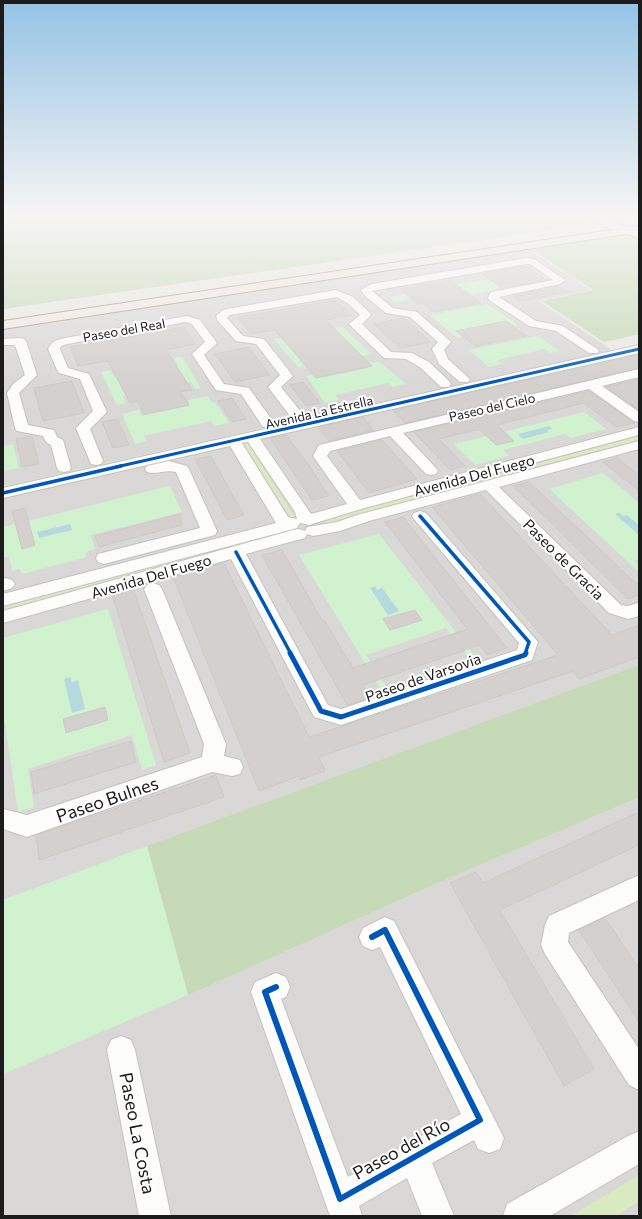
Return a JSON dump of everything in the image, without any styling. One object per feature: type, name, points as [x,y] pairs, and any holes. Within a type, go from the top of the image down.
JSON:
[{"type":"main road","points":[[3,318],[324,273]]},
{"type":"main road","points":[[3,325],[346,273]]},
{"type":"street","points":[[452,273],[372,287],[366,290],[390,310],[413,314],[445,342],[438,349],[443,361],[461,376]]},
{"type":"street","points":[[549,273],[560,280],[495,294],[493,298],[533,324],[559,328],[590,349]]},
{"type":"street","points":[[296,414],[274,387],[287,376],[260,341],[240,339],[221,316],[227,312],[336,293],[347,297],[366,315],[356,324],[388,355],[408,356],[425,366],[442,381]]},
{"type":"street","name":"Paseo del Real","points":[[95,459],[83,428],[100,412],[85,377],[63,370],[54,349],[56,344],[65,341],[187,319],[196,322],[211,343],[198,354],[220,387],[245,391],[266,420]]},
{"type":"street","points":[[3,342],[20,341],[31,375],[28,379],[17,386],[13,393],[22,428],[49,433],[51,439],[58,443],[64,465]]},
{"type":"street","name":"Avenida La Estrella","points":[[540,367],[590,349],[639,341]]},
{"type":"street","name":"Avenida La Estrella","points":[[3,482],[64,465],[95,459],[214,440],[234,441],[378,404],[517,372],[639,349]]},
{"type":"street","name":"Avenida La Estrella","points":[[3,493],[214,440],[266,420],[296,414],[378,404],[442,381],[461,376],[517,372]]},
{"type":"street","name":"Paseo del Cielo","points":[[354,503],[320,456],[324,448],[639,373]]},
{"type":"street","points":[[591,384],[639,418]]},
{"type":"street","points":[[393,431],[431,471]]},
{"type":"street","name":"Avenida Del Fuego","points":[[3,617],[238,556],[301,525],[354,503],[639,431]]},
{"type":"street","points":[[234,441],[282,520],[301,525],[303,512],[252,437]]},
{"type":"street","name":"Avenida Del Fuego","points":[[4,590],[301,525],[340,526],[364,518],[638,454]]},
{"type":"street","points":[[3,503],[169,465],[182,469],[209,531],[104,558]]},
{"type":"street","name":"Paseo de Gracia","points":[[492,488],[615,610],[628,613],[639,609]]},
{"type":"street","name":"Paseo de Varsovia","points":[[238,556],[321,711],[341,717],[525,655],[529,642],[420,516]]},
{"type":"street","name":"Paseo Bulnes","points":[[3,819],[27,826],[222,765],[153,589]]},
{"type":"street","points":[[639,887],[558,926],[554,946],[639,1075]]},
{"type":"street","name":"Paseo del Río","points":[[276,987],[265,992],[343,1207],[414,1156],[485,1129],[385,930],[372,937]]},
{"type":"street","name":"Paseo La Costa","points":[[121,1050],[155,1216]]},
{"type":"street","points":[[519,1216],[639,1147]]},
{"type":"street","name":"Paseo del Río","points":[[414,1156],[436,1211]]},
{"type":"shaded area","points":[[374,273],[565,273],[590,290],[538,301],[621,356],[639,352],[639,1216],[3,1216],[3,901],[524,709],[3,900],[3,330]]},
{"type":"shaded area","points":[[3,831],[11,897],[3,900]]},
{"type":"green space","points":[[3,273],[254,273],[3,309]]},
{"type":"green space","points":[[523,273],[536,273],[541,276],[496,285],[502,289],[451,298],[444,293],[395,302],[389,297]]},
{"type":"green space","points":[[567,273],[639,273],[639,334],[604,342],[542,301],[593,290]]},
{"type":"green space","points":[[487,304],[518,325],[514,326],[506,321],[455,331],[462,337],[457,338],[430,315]]},
{"type":"green space","points":[[343,327],[371,354],[362,356],[355,349],[299,360],[305,367],[299,368],[274,339],[280,338],[286,344],[340,334],[335,328]]},
{"type":"green space","points":[[538,336],[559,351],[550,353],[545,349],[497,360],[502,364],[489,367],[469,350]]},
{"type":"green space","points":[[182,357],[201,388],[195,389],[191,382],[123,396],[126,403],[117,405],[101,372],[110,370],[114,377],[178,365],[174,358]]},
{"type":"green space","points":[[378,361],[406,384],[393,387],[388,383],[335,395],[339,400],[325,403],[306,376],[320,373],[325,377],[369,368],[365,364]]},
{"type":"green space","points":[[508,373],[511,374],[382,403]]},
{"type":"green space","points":[[208,396],[212,403],[215,402],[229,423],[214,426],[211,421],[144,436],[147,441],[135,444],[122,414],[139,410],[142,416],[190,406],[188,400]]},
{"type":"green space","points":[[371,405],[222,439],[223,437]]},
{"type":"green space","points":[[584,412],[606,429],[570,438],[565,434],[503,450],[509,456],[475,465],[454,444]]},
{"type":"green space","points":[[639,435],[639,440],[327,524],[324,519]]},
{"type":"green space","points":[[205,441],[208,442],[3,490],[3,486]]},
{"type":"green space","points":[[13,444],[19,468],[3,471],[3,446]]},
{"type":"green space","points":[[245,444],[248,444],[294,516],[290,517],[244,446]]},
{"type":"green space","points":[[603,473],[639,503],[639,559],[634,561],[639,565],[639,572],[549,489]]},
{"type":"green space","points":[[170,486],[182,512],[91,535],[95,549],[86,552],[87,557],[22,574],[20,569],[12,571],[9,556],[3,558],[3,527]]},
{"type":"green space","points":[[272,532],[276,534],[273,537],[3,610],[3,603]]},
{"type":"green space","points":[[379,534],[477,659],[471,661],[446,628],[366,655],[388,689],[382,691],[299,555]]},
{"type":"green space","points":[[108,609],[156,765],[142,770],[132,735],[28,769],[34,807],[18,812],[3,710],[3,638]]},
{"type":"green space","points":[[639,665],[639,797],[437,883],[188,995],[147,846]]},
{"type":"green space","points":[[147,846],[188,995],[3,1074],[3,900]]},
{"type":"green space","points":[[639,1175],[639,1202],[615,1216],[571,1216]]},
{"type":"water","points":[[549,426],[552,429],[547,430],[549,432],[523,439],[518,434]]},
{"type":"water","points":[[620,513],[623,516],[627,515],[639,525],[639,535],[615,514]]},
{"type":"water","points":[[70,524],[72,530],[39,538],[37,532]]},
{"type":"water","points":[[375,586],[377,590],[382,588],[399,611],[388,615],[370,588]]},
{"type":"water","points":[[70,677],[72,682],[78,680],[85,709],[72,713],[64,679]]},
{"type":"building","points":[[535,273],[546,280],[502,288],[482,274]]},
{"type":"building","points":[[450,280],[481,303],[433,312],[422,303],[418,304],[400,289]]},
{"type":"building","points":[[557,286],[567,292],[521,301],[513,296]]},
{"type":"building","points":[[336,300],[352,315],[327,321],[372,366],[316,378],[275,330],[251,334],[238,317]]},
{"type":"building","points":[[403,318],[431,342],[400,348],[374,324]]},
{"type":"building","points":[[506,321],[526,336],[475,346],[456,331]]},
{"type":"building","points":[[184,327],[195,344],[166,350],[192,390],[181,392],[189,405],[144,414],[138,401],[130,403],[108,361],[78,366],[70,347]]},
{"type":"building","points":[[249,347],[270,375],[235,382],[215,354]]},
{"type":"building","points":[[639,355],[639,368],[405,423],[393,410]]},
{"type":"building","points":[[639,379],[639,410],[606,387]]},
{"type":"building","points":[[72,381],[84,413],[43,421],[34,388]]},
{"type":"building","points":[[303,382],[320,403],[306,406],[290,385]]},
{"type":"building","points":[[589,391],[635,423],[616,427],[584,403],[497,425],[514,441],[496,445],[480,430],[439,439],[465,466],[450,470],[414,432]]},
{"type":"building","points":[[232,398],[246,419],[232,422],[218,401]]},
{"type":"building","points":[[363,417],[374,430],[329,441],[318,427]]},
{"type":"building","points":[[117,419],[129,445],[113,448],[102,422]]},
{"type":"building","points":[[286,435],[308,464],[329,496],[312,500],[270,438]]},
{"type":"building","points":[[32,436],[39,464],[22,467],[16,439]]},
{"type":"building","points":[[382,440],[417,479],[369,493],[337,451]]},
{"type":"building","points":[[211,456],[244,515],[227,520],[195,459]]},
{"type":"building","points":[[617,458],[639,475],[639,491],[603,462]]},
{"type":"building","points":[[529,482],[639,586],[639,595],[628,599],[513,486]]},
{"type":"building","points":[[480,494],[612,635],[639,625],[639,657],[579,679],[573,671],[319,757],[325,771],[300,780],[299,776],[259,791],[173,577],[224,563],[309,737],[558,655],[432,507]]},
{"type":"building","points":[[25,508],[35,545],[22,549],[12,511]]},
{"type":"building","points":[[180,514],[182,525],[99,547],[95,536]]},
{"type":"building","points":[[403,517],[507,648],[487,655],[480,645],[363,685],[370,698],[347,705],[262,555],[282,550],[322,620],[324,620],[353,668],[467,629],[385,522]]},
{"type":"building","points":[[133,588],[190,753],[164,762],[112,594]]},
{"type":"building","points":[[415,610],[422,620],[390,630],[383,619]]},
{"type":"building","points":[[105,707],[108,720],[66,733],[63,719]]},
{"type":"building","points":[[131,741],[136,762],[34,794],[31,772]]},
{"type":"building","points":[[216,775],[224,797],[39,860],[36,835]]},
{"type":"building","points":[[639,812],[639,845],[500,910],[594,1069],[564,1086],[450,883],[476,872],[483,883]]},
{"type":"building","points":[[605,918],[639,968],[639,1022],[579,930]]},
{"type":"cycle path","points":[[3,493],[639,349]]},
{"type":"cycle path","points":[[236,552],[321,711],[341,717],[525,655],[529,642],[420,516]]},
{"type":"cycle path","points":[[276,987],[265,992],[340,1199],[480,1120],[385,930],[372,937]]}]
